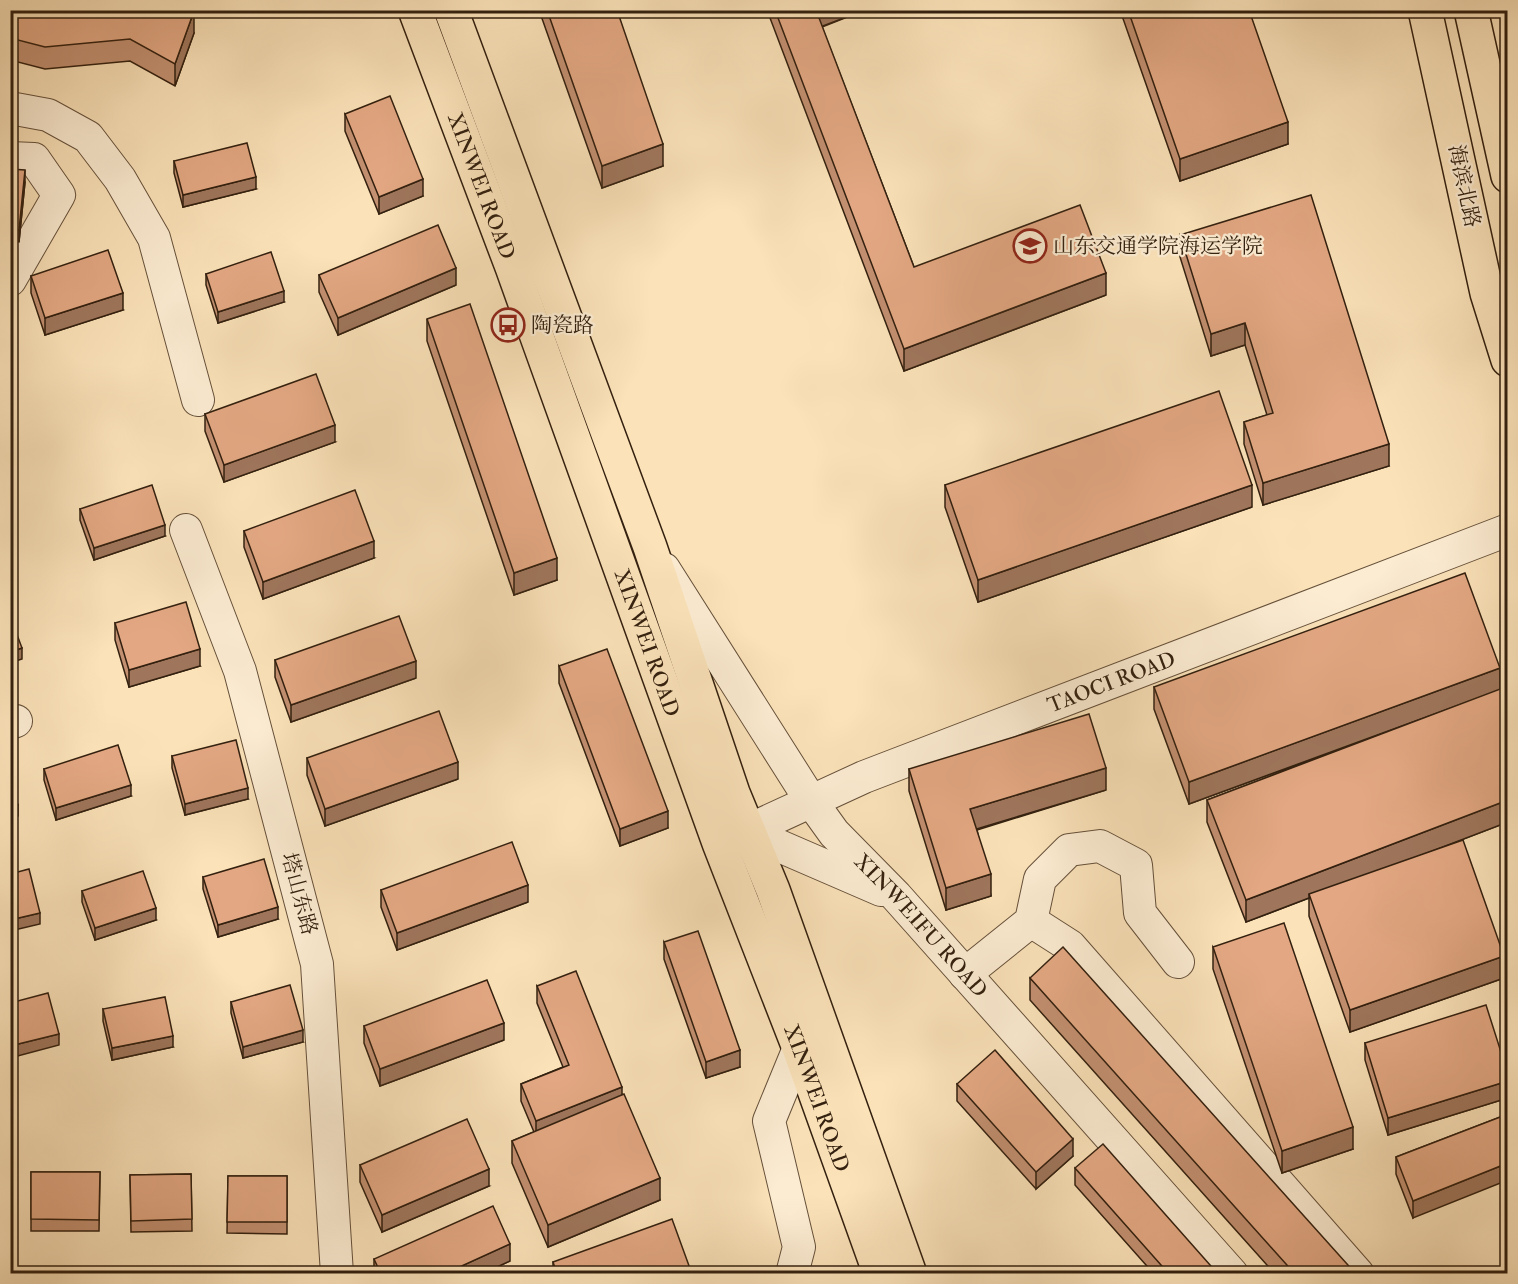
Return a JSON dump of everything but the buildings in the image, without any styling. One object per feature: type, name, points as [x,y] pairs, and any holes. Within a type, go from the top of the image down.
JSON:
[{"type":"main road","name":"XINWEI ROAD","points":[[415,10],[733,837],[773,890],[910,1274]]},
{"type":"main road","name":"XINWEI ROAD","points":[[451,10],[650,547],[733,837],[799,1048],[880,1274]]},
{"type":"main road","name":"海滨北路","points":[[1425,10],[1487,293],[1508,360]]},
{"type":"main road","points":[[1471,10],[1508,176]]},
{"type":"street","points":[[10,108],[48,116],[88,137],[120,180],[154,238],[198,400]]},
{"type":"street","points":[[10,158],[34,159],[59,195],[10,280]]},
{"type":"street","name":"塔山东路","points":[[186,530],[240,671],[317,964],[337,1274]]},
{"type":"street","name":"TAOCI ROAD","points":[[733,837],[876,773],[1508,530]]},
{"type":"street","name":"XINWEIFU ROAD","points":[[650,547],[811,801],[834,833],[896,896],[1232,1274]]},
{"type":"street","points":[[733,837],[896,896]]},
{"type":"street","points":[[965,974],[1031,921],[1040,879],[1069,850],[1100,846],[1136,865],[1140,913],[1178,963]]},
{"type":"street","points":[[1031,921],[1070,946],[1358,1274]]},
{"type":"street","points":[[792,1274],[799,1247],[769,1121],[799,1048]]},
{"type":"place","name":"山东交通学院海运学院","points":[[1030,246]]},
{"type":"place","name":"陶瓷路","points":[[508,325]]}]
